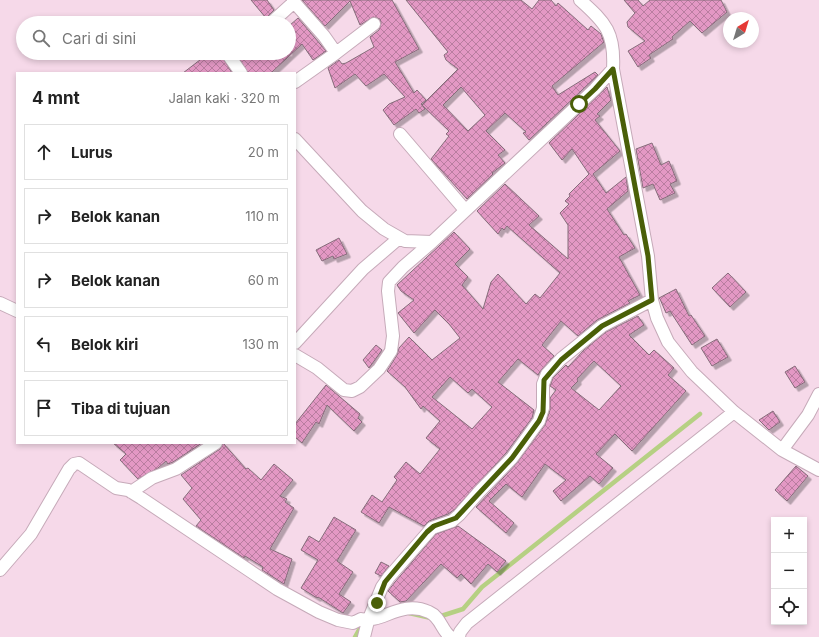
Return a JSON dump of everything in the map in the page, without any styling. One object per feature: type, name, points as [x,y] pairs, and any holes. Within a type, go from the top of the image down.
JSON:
[{"type":"street","points":[[581,0],[605,23],[614,53],[613,69],[648,256],[652,300],[657,318],[668,342],[692,372],[734,412],[782,450],[819,470]]},
{"type":"street","points":[[278,16],[294,1],[324,36],[336,53]]},
{"type":"street","points":[[296,81],[374,24]]},
{"type":"street","points":[[235,60],[241,72]]},
{"type":"street","points":[[296,356],[317,368],[344,390],[352,391],[360,387],[379,369],[391,351],[393,336],[388,284],[403,267],[432,242],[595,89],[613,69]]},
{"type":"street","points":[[400,134],[465,210]]},
{"type":"street","points":[[296,140],[362,211],[384,229],[398,238],[410,242],[432,242]]},
{"type":"street","points":[[296,342],[363,269],[398,238]]},
{"type":"street","points":[[367,627],[385,582],[427,532],[434,526],[456,518],[512,458],[541,416],[543,408],[543,384],[547,374],[561,360],[602,326],[652,300]]},
{"type":"street","points":[[0,303],[16,311]]},
{"type":"street","points":[[782,450],[808,415],[819,394]]},
{"type":"street","points":[[458,637],[467,623],[734,412]]},
{"type":"street","points":[[130,492],[158,475],[176,469],[214,444]]},
{"type":"street","points":[[0,570],[32,534],[69,469],[74,464],[82,464],[116,488],[130,492],[277,589],[319,612],[338,620],[353,623],[361,619],[367,627]]},
{"type":"street","points":[[367,627],[392,611],[411,607],[430,612],[442,623],[448,635],[451,637]]},
{"type":"building","points":[[251,0],[267,0],[274,10],[268,16],[264,16]]},
{"type":"building","points":[[302,0],[392,0],[419,49],[395,62],[414,93],[417,90],[426,100],[421,104],[425,109],[419,113],[416,109],[394,125],[383,110],[389,104],[405,97],[384,74],[366,86],[355,74],[335,88],[328,68],[339,60],[342,64],[346,63],[374,47],[370,37],[379,30],[381,23],[380,19],[373,17],[360,25],[350,1],[325,26]]},
{"type":"building","points":[[406,0],[521,0],[532,9],[539,0],[551,0],[556,6],[558,3],[588,30],[591,26],[601,34],[604,42],[552,86],[558,95],[595,72],[598,75],[529,140],[523,133],[526,132],[505,113],[486,131],[505,150],[498,155],[505,163],[492,173],[493,174],[467,199],[431,159],[449,136],[446,134],[449,131],[422,105],[458,69],[446,60],[444,55],[448,52]],"holes":[[[461,87],[485,115],[468,131],[443,105]]]},
{"type":"building","points":[[624,0],[638,0],[643,6],[650,0],[721,0],[727,12],[723,12],[723,15],[702,33],[690,21],[672,37],[673,39],[649,55],[651,58],[638,67],[628,51],[645,41],[628,27],[627,22],[635,13]]},
{"type":"building","points":[[298,18],[326,51],[313,60],[302,44],[296,50],[296,20]]},
{"type":"building","points":[[200,60],[224,60],[231,72],[184,72]]},
{"type":"building","points":[[240,60],[285,60],[272,72],[247,72]]},
{"type":"building","points":[[607,87],[611,100],[597,114],[600,116],[595,120],[620,151],[593,174],[606,193],[626,177],[628,191],[607,209],[624,235],[626,234],[635,248],[619,257],[640,295],[628,301],[630,303],[597,320],[578,336],[561,321],[542,345],[554,356],[538,375],[518,359],[498,382],[534,410],[532,418],[506,453],[454,510],[448,514],[429,521],[424,526],[389,507],[379,523],[361,512],[372,495],[382,502],[397,480],[394,477],[406,462],[420,474],[440,449],[426,438],[440,421],[423,406],[421,409],[405,387],[387,371],[397,355],[399,348],[409,337],[432,360],[460,338],[435,310],[414,333],[398,313],[414,300],[401,291],[397,285],[454,232],[470,249],[455,264],[468,277],[462,285],[483,309],[491,282],[498,274],[526,304],[535,294],[540,298],[560,273],[507,226],[504,230],[502,228],[498,234],[477,211],[505,184],[539,216],[529,225],[568,259],[568,225],[560,213],[569,204],[565,201],[570,196],[569,194],[589,174],[572,149],[562,160],[549,143]],"holes":[[[450,377],[468,393],[472,389],[492,407],[472,429],[432,397]]]},
{"type":"building","points":[[652,143],[661,165],[669,161],[677,181],[670,184],[675,193],[660,200],[653,184],[643,188],[636,149]]},
{"type":"building","points":[[339,238],[347,254],[334,259],[333,256],[322,261],[316,250]]},
{"type":"building","points":[[728,273],[746,292],[730,307],[712,288]]},
{"type":"building","points":[[676,289],[689,316],[691,315],[705,336],[692,345],[670,311],[666,313],[659,298]]},
{"type":"building","points":[[638,316],[644,325],[629,335],[649,355],[654,350],[674,368],[668,375],[686,391],[632,451],[615,434],[596,454],[613,468],[599,484],[590,476],[561,501],[553,491],[566,480],[545,464],[522,497],[506,484],[489,501],[514,523],[506,533],[476,507],[517,463],[545,425],[550,410],[550,398],[556,390],[550,386],[553,378],[566,365],[568,367],[584,350],[606,332]],"holes":[[[594,361],[621,386],[599,410],[571,388],[578,381],[577,379]]]},
{"type":"building","points":[[717,339],[728,357],[712,366],[701,348]]},
{"type":"building","points":[[376,345],[382,350],[369,368],[363,360]]},
{"type":"building","points":[[795,366],[805,382],[795,388],[785,372]]},
{"type":"building","points":[[326,385],[360,414],[358,418],[362,422],[354,431],[327,405],[319,424],[316,422],[302,443],[296,438],[296,423]]},
{"type":"building","points":[[773,411],[780,422],[769,430],[759,420]]},
{"type":"building","points":[[114,444],[200,444],[173,462],[168,464],[166,461],[158,468],[138,479],[120,460],[126,454]]},
{"type":"building","points":[[224,444],[246,469],[248,468],[261,480],[274,464],[293,480],[280,496],[287,499],[285,502],[294,508],[270,549],[292,559],[284,584],[262,570],[263,567],[245,556],[244,558],[196,526],[201,520],[183,499],[192,488],[181,475],[220,449]]},
{"type":"building","points":[[796,466],[808,476],[787,501],[775,490]]},
{"type":"building","points":[[334,517],[356,530],[337,561],[353,572],[339,594],[351,602],[343,613],[301,588],[318,560],[301,550],[309,536],[319,542]]},
{"type":"building","points":[[458,526],[506,561],[497,572],[488,564],[471,584],[461,574],[457,578],[441,564],[406,601],[400,602],[388,591],[436,534]]},
{"type":"building","points":[[381,562],[389,566],[381,576],[375,573]]},
{"type":"waterway","points":[[438,617],[463,609],[482,587],[700,414]]},
{"type":"waterway","points":[[409,613],[431,618]]},
{"type":"waterway","points":[[355,637],[360,628],[364,627]]},
{"type":"route","points":[[377,603],[382,587],[389,576],[407,557],[427,532],[434,526],[452,521],[456,518],[512,458],[539,421],[543,412],[543,384],[547,374],[561,360],[602,326],[652,300],[648,256],[634,189],[613,69],[579,104]]}]
